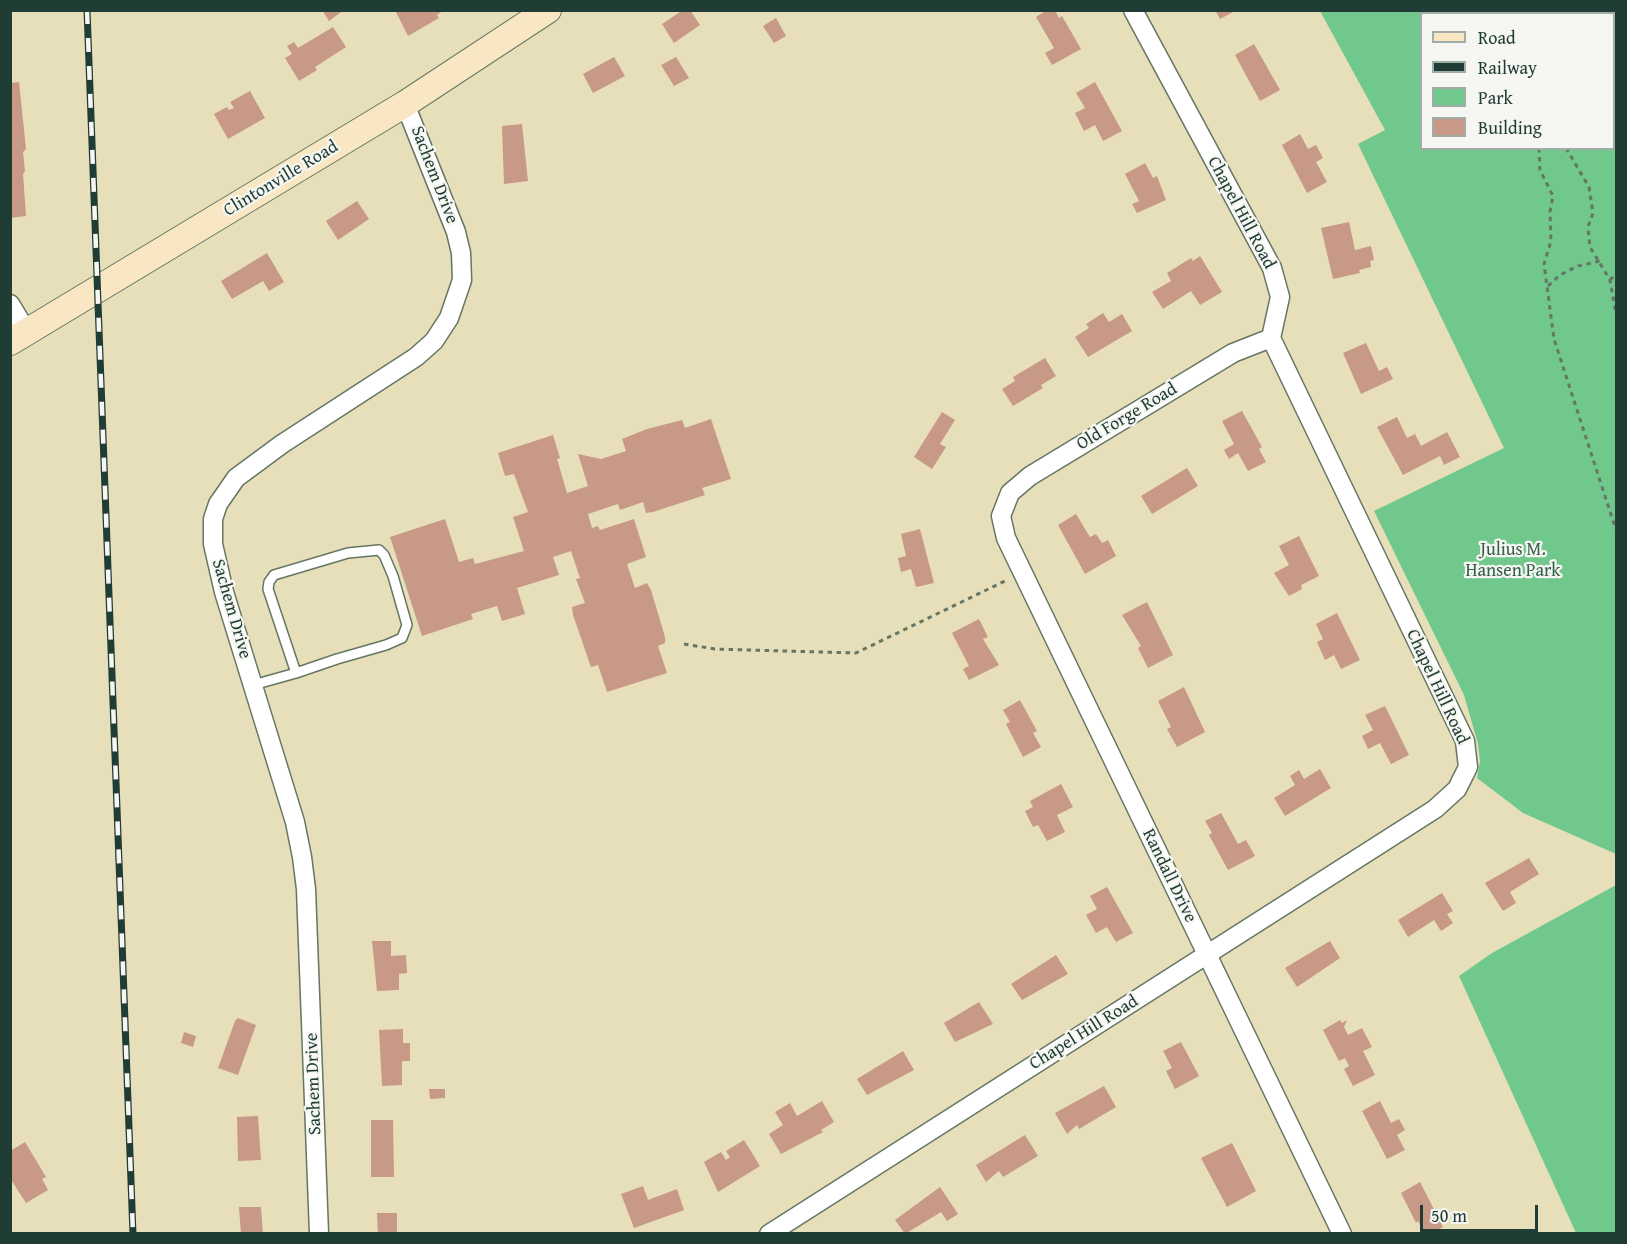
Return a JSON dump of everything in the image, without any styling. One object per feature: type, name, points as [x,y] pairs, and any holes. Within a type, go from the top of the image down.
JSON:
[{"type":"main road","name":"Clintonville Road","points":[[19,337],[405,104],[523,18],[548,10]]},
{"type":"street","name":"Chapel Hill Road","points":[[769,1233],[1435,809],[1457,789],[1468,767],[1465,741],[1271,338],[1280,297],[1272,268],[1133,10]]},
{"type":"street","name":"Sachem Drive","points":[[319,1233],[306,889],[295,822],[224,592],[213,544],[213,519],[218,504],[236,478],[416,357],[442,331],[459,293],[462,268],[456,231],[405,104]]},
{"type":"street","points":[[10,303],[19,337]]},
{"type":"street","name":"Old Forge Road","points":[[1001,516],[1010,493],[1030,476],[1233,353],[1271,338]]},
{"type":"street","name":"Randall Drive","points":[[1001,516],[1006,538],[1342,1233]]},
{"type":"lane","points":[[253,685],[296,672],[378,647],[402,638],[407,625],[384,555],[379,550],[348,553],[274,575],[269,582],[268,589],[296,672]]},
{"type":"path","points":[[1539,150],[1540,170],[1553,196],[1550,212],[1551,241],[1544,264],[1554,339],[1617,530]]},
{"type":"path","points":[[1567,150],[1589,187],[1593,213],[1588,227],[1590,248],[1610,280],[1617,314]]},
{"type":"path","points":[[1547,286],[1560,275],[1578,266],[1600,261]]},
{"type":"path","points":[[1610,280],[1617,274]]},
{"type":"path","points":[[684,644],[715,649],[856,653],[1005,581]]},
{"type":"green space","name":"Julius M. Hansen Park","points":[[1320,11],[1616,11],[1616,854],[1523,813],[1477,778],[1480,761],[1478,744],[1464,695],[1374,511],[1504,448],[1358,144],[1385,130]]},
{"type":"green space","points":[[1616,885],[1616,1233],[1576,1233],[1459,976],[1492,953]]},
{"type":"building","points":[[322,10],[344,10],[329,21]]},
{"type":"building","points":[[395,10],[444,10],[437,15],[439,18],[408,36]]},
{"type":"building","points":[[683,10],[690,10],[700,25],[674,43],[662,24]]},
{"type":"building","points":[[1047,10],[1055,10],[1059,18],[1062,16],[1081,49],[1052,65],[1045,53],[1054,48],[1036,17]]},
{"type":"building","points":[[1215,10],[1237,10],[1220,19]]},
{"type":"building","points":[[776,18],[786,36],[774,43],[763,26]]},
{"type":"building","points":[[333,27],[346,47],[315,67],[317,70],[299,81],[285,58],[292,54],[287,46],[294,42],[298,48]]},
{"type":"building","points":[[1254,44],[1280,90],[1260,101],[1235,55]]},
{"type":"building","points":[[614,57],[625,76],[593,93],[583,74]]},
{"type":"building","points":[[676,57],[689,78],[674,86],[661,65]]},
{"type":"building","points":[[19,82],[26,149],[23,152],[25,171],[23,174],[26,216],[10,218],[10,83]]},
{"type":"building","points":[[1095,82],[1122,131],[1103,141],[1095,125],[1084,131],[1075,113],[1085,108],[1076,93]]},
{"type":"building","points":[[250,91],[265,118],[228,139],[214,114],[227,107],[229,110],[234,108],[230,102]]},
{"type":"building","points":[[522,124],[528,181],[504,184],[502,126]]},
{"type":"building","points":[[1300,134],[1308,149],[1316,145],[1323,158],[1316,162],[1327,182],[1307,193],[1282,145]]},
{"type":"building","points":[[1145,163],[1153,178],[1157,176],[1166,200],[1137,213],[1132,204],[1139,201],[1125,174]]},
{"type":"building","points":[[357,201],[369,219],[338,240],[326,221]]},
{"type":"building","points":[[1349,222],[1355,250],[1371,246],[1374,260],[1370,261],[1371,267],[1359,270],[1360,273],[1333,279],[1321,228]]},
{"type":"building","points":[[267,253],[284,282],[269,291],[263,281],[232,299],[221,281]]},
{"type":"building","points":[[1200,256],[1222,292],[1200,305],[1191,291],[1163,309],[1152,292],[1171,281],[1167,273],[1191,258],[1193,261]]},
{"type":"building","points":[[1103,313],[1109,322],[1122,314],[1132,331],[1088,357],[1075,337],[1089,328],[1086,324]]},
{"type":"building","points":[[1366,343],[1379,371],[1387,367],[1393,379],[1361,394],[1343,353]]},
{"type":"building","points":[[1045,358],[1056,376],[1041,385],[1043,388],[1013,406],[1002,389],[1015,381],[1013,377]]},
{"type":"building","points":[[1242,411],[1262,447],[1259,449],[1266,462],[1248,471],[1238,453],[1229,459],[1224,450],[1234,444],[1222,421]]},
{"type":"building","points":[[942,412],[955,420],[940,444],[946,447],[932,469],[914,457]]},
{"type":"building","points":[[1397,417],[1407,438],[1415,434],[1421,446],[1447,432],[1460,457],[1444,465],[1440,456],[1403,475],[1377,427]]},
{"type":"building","points":[[711,419],[731,479],[702,488],[705,495],[653,512],[646,513],[643,502],[620,510],[618,504],[588,514],[592,528],[598,526],[600,530],[634,519],[646,557],[627,564],[635,588],[647,583],[651,590],[665,637],[665,643],[658,646],[667,673],[607,692],[598,665],[591,667],[573,615],[572,607],[585,603],[576,579],[580,578],[571,551],[553,557],[559,575],[517,588],[525,614],[502,621],[497,606],[471,614],[473,619],[422,636],[390,537],[445,519],[459,562],[473,558],[475,564],[524,551],[513,517],[528,512],[514,474],[505,476],[498,453],[553,435],[567,493],[588,486],[578,454],[601,459],[626,451],[622,439],[647,429],[682,420],[685,428]]},
{"type":"building","points":[[1187,468],[1198,486],[1152,514],[1141,496]]},
{"type":"building","points":[[1076,514],[1090,537],[1096,534],[1102,543],[1108,540],[1116,556],[1085,574],[1058,525]]},
{"type":"building","points":[[920,529],[934,583],[916,587],[911,569],[901,572],[898,558],[906,556],[901,534]]},
{"type":"building","points":[[1299,536],[1319,576],[1301,585],[1302,589],[1289,596],[1274,573],[1289,565],[1279,546]]},
{"type":"building","points":[[1147,602],[1173,655],[1148,668],[1138,648],[1141,646],[1122,615]]},
{"type":"building","points":[[1337,613],[1360,660],[1341,669],[1334,655],[1325,660],[1317,642],[1323,639],[1316,624]]},
{"type":"building","points":[[979,619],[988,637],[983,639],[999,665],[969,680],[963,669],[969,666],[952,633]]},
{"type":"building","points":[[1184,687],[1205,732],[1177,747],[1167,729],[1171,727],[1158,701]]},
{"type":"building","points":[[1020,700],[1037,731],[1033,733],[1041,747],[1023,757],[1006,724],[1010,722],[1003,710]]},
{"type":"building","points":[[1385,706],[1409,755],[1391,764],[1380,743],[1368,749],[1362,736],[1373,730],[1365,715]]},
{"type":"building","points":[[1320,769],[1331,788],[1285,816],[1274,798],[1295,785],[1290,776],[1299,770],[1304,779]]},
{"type":"building","points":[[1061,784],[1073,807],[1057,815],[1065,832],[1047,841],[1038,825],[1033,827],[1025,811],[1033,807],[1030,801]]},
{"type":"building","points":[[1221,813],[1238,844],[1246,840],[1255,856],[1228,870],[1209,835],[1212,833],[1205,821]]},
{"type":"building","points":[[1529,858],[1539,874],[1510,892],[1516,903],[1503,911],[1485,883]]},
{"type":"building","points":[[1107,887],[1133,933],[1116,942],[1107,927],[1096,933],[1086,915],[1097,909],[1090,896]]},
{"type":"building","points":[[1442,893],[1453,911],[1447,914],[1453,923],[1441,931],[1434,920],[1408,937],[1398,920]]},
{"type":"building","points":[[372,941],[391,941],[391,956],[406,955],[407,973],[399,974],[399,990],[377,991]]},
{"type":"building","points":[[1330,941],[1340,958],[1297,987],[1285,968]]},
{"type":"building","points":[[1056,955],[1068,974],[1022,1000],[1011,984]]},
{"type":"building","points":[[979,1002],[993,1024],[955,1042],[944,1023]]},
{"type":"building","points":[[238,1018],[256,1025],[238,1075],[218,1068]]},
{"type":"building","points":[[1340,1020],[1342,1023],[1347,1020],[1344,1027],[1348,1035],[1362,1028],[1372,1047],[1363,1051],[1375,1075],[1353,1086],[1344,1069],[1349,1066],[1345,1058],[1339,1061],[1323,1030]]},
{"type":"building","points":[[403,1029],[403,1043],[410,1043],[410,1061],[402,1061],[402,1085],[382,1086],[379,1030]]},
{"type":"building","points":[[184,1032],[196,1036],[193,1047],[181,1043]]},
{"type":"building","points":[[1181,1042],[1199,1076],[1175,1089],[1166,1071],[1172,1068],[1163,1051]]},
{"type":"building","points":[[903,1051],[914,1070],[867,1095],[857,1079]]},
{"type":"building","points":[[1104,1086],[1116,1107],[1079,1129],[1077,1125],[1067,1134],[1055,1113]]},
{"type":"building","points":[[429,1089],[445,1089],[445,1098],[430,1099]]},
{"type":"building","points":[[822,1101],[834,1122],[821,1130],[823,1132],[781,1154],[769,1134],[783,1125],[775,1112],[790,1103],[797,1116]]},
{"type":"building","points":[[1380,1101],[1391,1123],[1399,1119],[1405,1130],[1397,1135],[1405,1150],[1387,1159],[1362,1111]]},
{"type":"building","points":[[258,1116],[261,1160],[238,1161],[237,1117]]},
{"type":"building","points":[[371,1120],[393,1120],[394,1177],[371,1177]]},
{"type":"building","points":[[1025,1135],[1038,1156],[1003,1177],[999,1171],[986,1182],[976,1165]]},
{"type":"building","points":[[744,1140],[760,1166],[718,1192],[704,1162],[721,1152],[726,1160],[730,1157],[726,1151]]},
{"type":"building","points":[[25,1142],[46,1177],[42,1179],[48,1190],[26,1203],[10,1178],[10,1151]]},
{"type":"building","points":[[1232,1143],[1256,1191],[1227,1207],[1201,1158]]},
{"type":"building","points":[[1420,1182],[1443,1227],[1431,1234],[1425,1234],[1418,1221],[1416,1223],[1401,1193]]},
{"type":"building","points":[[643,1186],[648,1200],[677,1189],[684,1210],[634,1228],[621,1194]]},
{"type":"building","points":[[940,1187],[958,1214],[947,1221],[941,1212],[905,1234],[895,1220]]},
{"type":"building","points":[[239,1207],[261,1207],[263,1234],[241,1234]]},
{"type":"building","points":[[377,1213],[397,1213],[397,1234],[378,1234]]},
{"type":"railway","points":[[87,10],[133,1234]]}]
